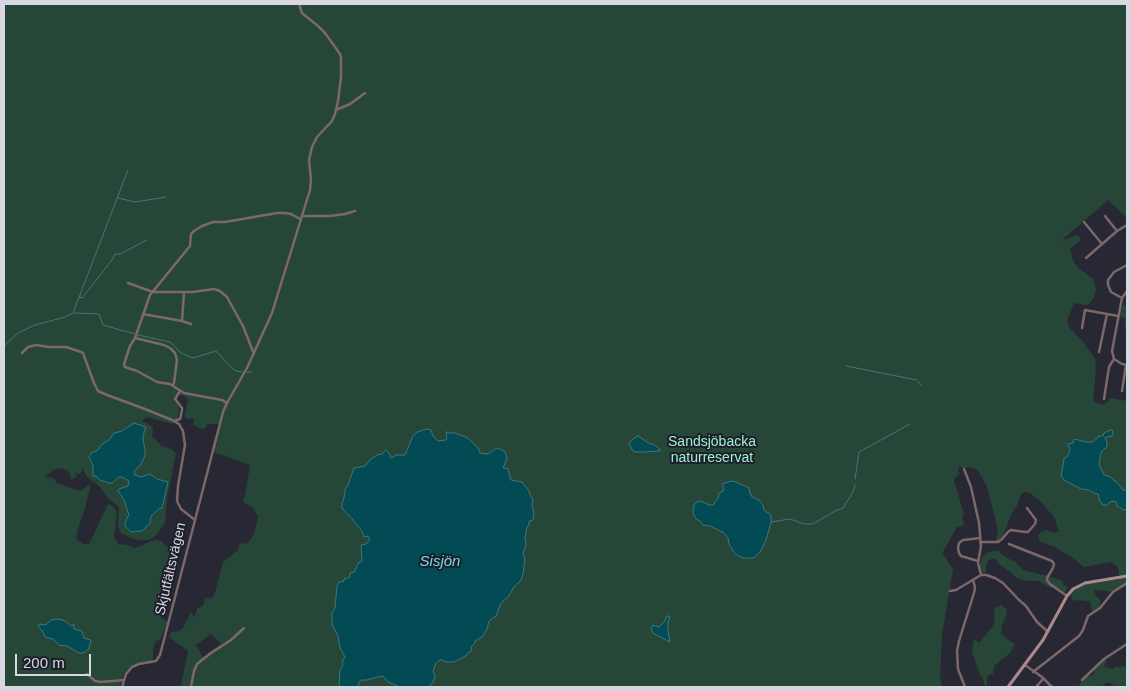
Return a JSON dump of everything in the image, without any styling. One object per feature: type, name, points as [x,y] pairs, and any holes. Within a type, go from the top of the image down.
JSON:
[{"type":"street","points":[[195,520],[222,416],[227,403],[254,354],[273,308],[311,184],[309,160],[312,147],[317,137],[332,122],[336,110],[341,77],[340,54],[325,33],[302,13],[299,4]]},
{"type":"street","points":[[336,110],[350,104],[366,93]]},
{"type":"street","points":[[227,403],[222,400],[196,396],[180,391],[173,385],[157,382],[125,367],[124,364],[130,346],[150,295],[190,246],[191,234],[202,226],[213,222],[225,222],[277,213],[291,214],[301,218],[330,216],[355,211]]},
{"type":"street","points":[[1105,216],[1117,231]]},
{"type":"street","points":[[1084,222],[1102,244]]},
{"type":"street","points":[[1086,258],[1117,231],[1127,225]]},
{"type":"street","points":[[1122,298],[1111,292],[1108,280],[1127,265]]},
{"type":"street","points":[[128,283],[153,292],[184,293],[214,289],[223,293],[243,326],[254,354]]},
{"type":"street","points":[[1104,399],[1109,368],[1114,359],[1112,347],[1118,316],[1122,298],[1127,291]]},
{"type":"street","points":[[182,321],[184,293]]},
{"type":"street","points":[[1082,328],[1085,310],[1118,316]]},
{"type":"street","points":[[143,314],[191,324]]},
{"type":"street","points":[[1099,352],[1107,314]]},
{"type":"street","points":[[134,338],[164,345],[175,353],[177,360],[173,385]]},
{"type":"street","points":[[22,354],[28,347],[36,345],[66,347],[81,352],[98,391],[174,421],[180,419],[182,410],[175,399],[180,391]]},
{"type":"street","points":[[1114,359],[1127,365],[1122,391]]},
{"type":"street","name":"Skjutfältsvägen","points":[[124,680],[128,671],[134,666],[154,662],[159,658],[195,520],[184,512],[177,501],[185,441],[182,428],[174,421]]},
{"type":"street","points":[[964,469],[973,494],[977,515],[981,550],[978,567],[981,575]]},
{"type":"street","points":[[978,561],[963,557],[959,553],[959,544],[963,540],[1000,541],[1011,530],[1028,532],[1036,520],[1028,508]]},
{"type":"street","points":[[1010,544],[1052,561],[1054,568],[1047,580],[1067,596]]},
{"type":"street","points":[[950,591],[956,590],[981,575],[991,576],[1003,583],[1048,632]]},
{"type":"street","points":[[1009,687],[1040,645],[1072,589],[1085,583],[1127,576]]},
{"type":"street","points":[[965,687],[958,669],[957,651],[974,592],[973,580]]},
{"type":"street","points":[[1033,672],[1078,636],[1083,630],[1088,616],[1100,608],[1112,592],[1127,583]]},
{"type":"street","points":[[191,687],[194,668],[204,658],[244,628]]},
{"type":"street","points":[[1082,680],[1104,659],[1127,644]]},
{"type":"street","points":[[1025,665],[1052,687]]},
{"type":"street","points":[[87,674],[101,682],[124,680],[122,687]]},
{"type":"street","points":[[1036,687],[1043,680]]},
{"type":"green space","name":"Sandsjöbacka naturreservat","points":[[4,4],[1127,4],[1127,218],[1108,200],[1061,241],[1077,235],[1081,240],[1070,249],[1073,260],[1078,268],[1093,279],[1096,290],[1089,304],[1074,303],[1067,321],[1070,328],[1095,359],[1093,401],[1103,405],[1108,402],[1109,398],[1127,401],[1127,490],[1123,490],[1118,482],[1104,475],[1099,465],[1101,452],[1107,445],[1105,439],[1107,436],[1112,436],[1112,430],[1092,442],[1075,439],[1074,444],[1070,447],[1069,453],[1064,459],[1062,477],[1067,481],[1083,490],[1089,490],[1098,494],[1102,505],[1115,501],[1117,506],[1127,509],[1127,584],[1114,592],[1095,590],[1095,595],[1101,601],[1099,608],[1092,611],[1090,602],[1075,601],[1070,594],[1073,590],[1084,584],[1118,579],[1118,567],[1111,562],[1084,567],[1057,548],[1040,541],[1038,537],[1040,532],[1046,530],[1055,533],[1059,531],[1054,517],[1030,493],[1024,492],[1021,495],[1003,535],[999,541],[996,541],[998,534],[997,525],[987,487],[978,470],[969,467],[959,467],[958,471],[960,474],[954,480],[964,515],[962,517],[964,525],[957,527],[943,552],[953,569],[942,635],[940,676],[942,687],[181,687],[188,651],[169,637],[171,632],[179,631],[183,628],[191,612],[194,617],[197,608],[203,606],[205,598],[212,598],[214,596],[223,562],[238,550],[240,543],[246,544],[249,542],[255,532],[258,516],[252,507],[243,502],[250,465],[211,451],[219,424],[207,424],[206,428],[202,429],[193,425],[194,418],[185,418],[188,400],[185,396],[178,395],[174,401],[178,405],[178,418],[173,424],[147,417],[142,421],[153,428],[152,436],[162,446],[176,453],[167,498],[165,522],[153,538],[140,540],[121,533],[118,526],[119,507],[108,498],[100,487],[88,478],[84,468],[80,474],[75,473],[77,476],[72,480],[69,472],[62,468],[56,469],[44,476],[80,491],[91,484],[76,539],[83,544],[89,544],[108,504],[117,511],[114,537],[118,544],[135,548],[154,540],[161,541],[174,553],[171,558],[176,566],[175,573],[168,596],[164,598],[165,605],[161,618],[168,622],[160,640],[156,641],[153,649],[153,658],[151,661],[134,664],[124,673],[119,687],[4,687]],"holes":[[[133,424],[143,426],[145,450],[145,456],[134,472],[135,475],[141,477],[150,474],[160,480],[166,488],[162,508],[151,516],[150,523],[140,531],[130,531],[125,526],[129,516],[124,500],[119,495],[119,489],[128,486],[129,481],[122,477],[119,477],[114,482],[100,481],[96,476],[93,476],[93,466],[89,457],[112,435]],[[211,634],[221,644],[203,657],[196,645]]]},
{"type":"green space","points":[[1123,305],[1127,306],[1127,330],[1124,328],[1125,318],[1120,317]]},
{"type":"green space","points":[[999,550],[1000,553],[1015,562],[1023,570],[1062,581],[1068,588],[1064,593],[1039,581],[1027,581],[1016,578],[995,559],[988,561],[986,571],[984,574],[982,573],[979,567],[982,558],[986,553]]},
{"type":"green space","points":[[1001,605],[1006,609],[1007,614],[1002,625],[1001,634],[1015,643],[1011,652],[994,666],[993,674],[987,678],[987,685],[985,686],[972,653],[973,643],[975,639],[979,643],[993,626],[995,608]]},
{"type":"green space","points":[[1104,660],[1106,662],[1104,667],[1113,669],[1118,666],[1120,668],[1125,667],[1127,670],[1127,683],[1125,687],[1116,687],[1106,683],[1102,687],[1080,687],[1079,684],[1094,674],[1094,669]]},
{"type":"water","points":[[134,423],[146,427],[143,440],[145,456],[134,472],[135,475],[141,477],[150,474],[157,479],[168,482],[162,508],[151,516],[150,523],[142,531],[131,532],[125,526],[129,515],[124,500],[118,491],[128,486],[129,481],[119,477],[112,483],[101,481],[96,476],[93,476],[93,466],[89,457],[91,453],[98,450],[101,445],[109,440],[114,433],[122,431]]},
{"type":"water","name":"Sisjön","points":[[427,429],[431,430],[433,436],[438,441],[446,440],[446,432],[455,433],[468,438],[479,449],[480,453],[488,454],[497,448],[505,452],[507,458],[503,468],[508,469],[511,480],[522,482],[533,499],[533,520],[529,521],[525,537],[526,546],[523,553],[525,559],[521,580],[501,603],[496,616],[489,621],[482,637],[475,641],[471,647],[472,651],[454,662],[440,660],[436,663],[433,671],[435,677],[429,687],[400,687],[388,682],[381,676],[361,680],[358,687],[339,687],[340,670],[345,657],[332,624],[337,586],[339,582],[350,577],[350,573],[354,572],[358,563],[362,560],[361,545],[366,544],[370,540],[368,536],[364,537],[359,527],[342,508],[345,489],[354,468],[365,466],[371,459],[386,450],[391,458],[397,455],[405,455],[413,436],[417,432]]},
{"type":"water","points":[[1110,430],[1113,433],[1112,436],[1105,439],[1107,445],[1101,452],[1099,465],[1104,475],[1111,477],[1123,490],[1127,490],[1127,509],[1124,510],[1117,506],[1115,501],[1102,505],[1098,494],[1081,489],[1064,480],[1061,475],[1064,458],[1067,457],[1070,450],[1068,444],[1073,443],[1075,439],[1092,442],[1098,436],[1103,436],[1104,433]]},
{"type":"water","points":[[638,436],[661,450],[633,451],[629,444]]},
{"type":"water","points":[[731,481],[749,488],[752,497],[759,500],[764,510],[771,515],[766,540],[760,552],[754,558],[743,558],[735,554],[724,533],[710,526],[703,525],[696,519],[693,513],[694,505],[697,502],[701,501],[713,505],[719,493],[723,491],[722,484]]},
{"type":"water","points":[[668,616],[670,617],[668,632],[670,642],[653,633],[651,629],[653,625],[659,627]]},
{"type":"water","points":[[59,619],[71,626],[74,624],[74,629],[82,631],[84,638],[91,640],[89,649],[79,653],[67,646],[59,645],[53,639],[45,637],[38,626],[39,624],[46,625],[51,620]]},
{"type":"waterway","points":[[4,346],[18,333],[35,325],[73,313],[128,170]]},
{"type":"waterway","points":[[118,198],[135,202],[166,197]]},
{"type":"waterway","points":[[79,297],[82,298],[115,254],[120,254],[147,240]]},
{"type":"waterway","points":[[75,313],[99,314],[103,325],[135,334]]},
{"type":"waterway","points":[[138,335],[170,342],[181,353],[193,358],[216,351],[232,368],[243,372]]},
{"type":"waterway","points":[[846,366],[917,380],[922,386]]},
{"type":"waterway","points":[[855,479],[859,452],[910,424]]},
{"type":"waterway","points":[[771,522],[790,519],[804,524],[813,524],[843,508],[855,485]]}]
